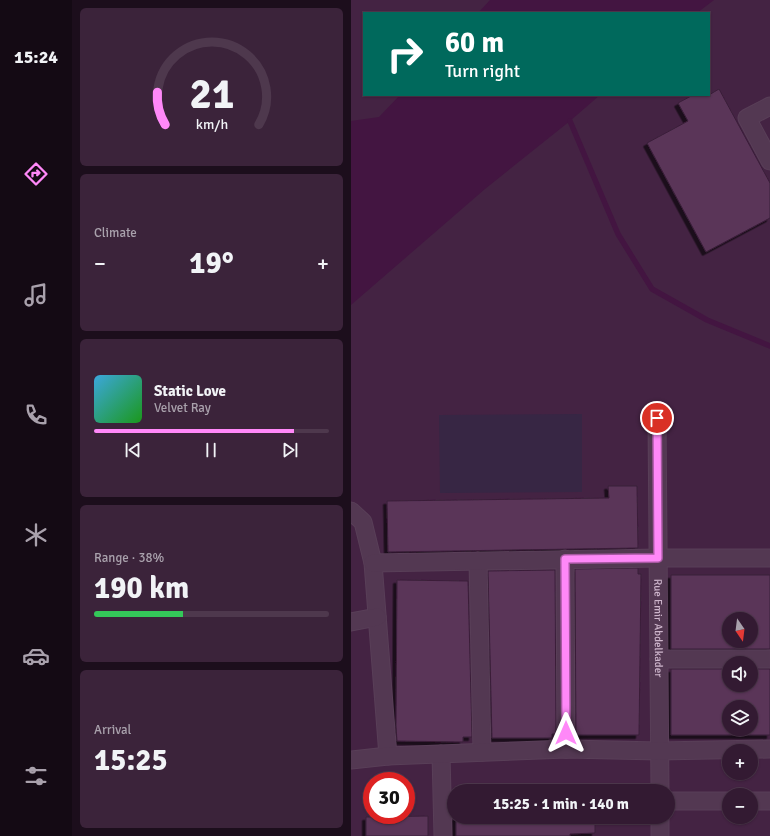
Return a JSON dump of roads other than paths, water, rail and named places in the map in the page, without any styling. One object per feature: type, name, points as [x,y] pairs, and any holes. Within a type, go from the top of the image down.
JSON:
[{"type":"street","points":[[770,106],[747,118],[770,161]]},
{"type":"street","name":"Rue Emir Abdelkader","points":[[657,418],[660,784]]},
{"type":"street","points":[[351,511],[363,522],[373,563],[388,756]]},
{"type":"street","points":[[373,563],[565,559],[770,558]]},
{"type":"street","points":[[565,559],[566,749]]},
{"type":"street","points":[[478,561],[482,752]]},
{"type":"street","points":[[351,622],[377,617]]},
{"type":"street","points":[[659,659],[770,658]]},
{"type":"street","points":[[351,760],[388,756],[566,749],[659,751],[770,749]]},
{"type":"street","points":[[441,754],[443,836]]},
{"type":"street","points":[[675,801],[722,801]]},
{"type":"street","points":[[758,801],[770,801]]},
{"type":"street","points":[[660,824],[660,836]]},
{"type":"waterway","points":[[570,121],[618,234],[652,289],[707,320],[770,346]]}]
